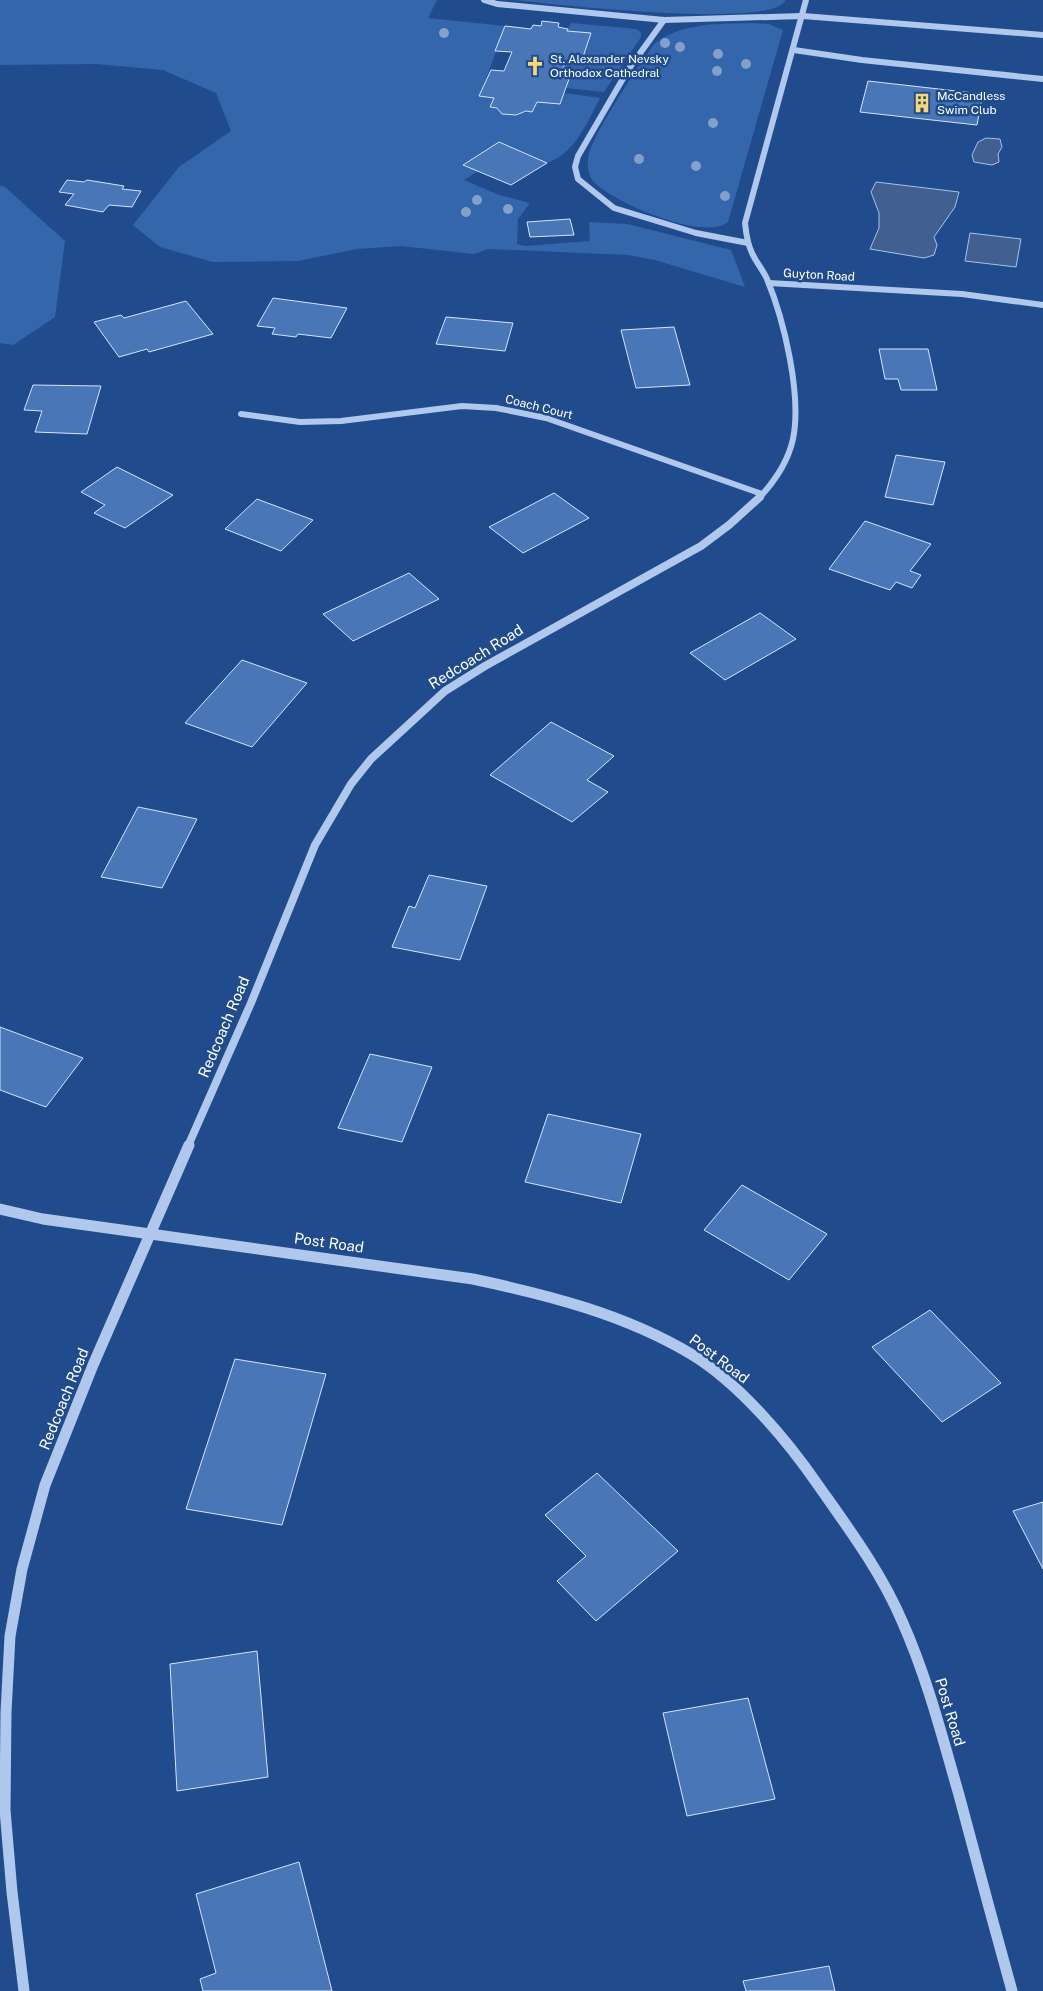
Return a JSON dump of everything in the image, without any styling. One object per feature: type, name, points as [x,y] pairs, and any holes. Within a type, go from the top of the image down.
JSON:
[{"type":"street","points":[[484,0],[497,4],[664,20],[803,16],[1043,35]]},
{"type":"street","name":"Guyton Road","points":[[806,0],[794,50],[745,223],[748,243],[769,283],[962,294],[1043,306]]},
{"type":"street","points":[[664,20],[628,70],[578,156],[575,167],[578,179],[614,208],[696,233],[748,243]]},
{"type":"street","points":[[794,50],[862,60],[1043,78]]},
{"type":"street","name":"Redcoach Road","points":[[24,1991],[12,1892],[5,1810],[6,1712],[10,1636],[22,1569],[46,1485],[93,1365],[251,1003],[315,845],[351,784],[372,759],[445,691],[485,666],[700,546],[727,528],[762,494],[785,459],[793,440],[795,422],[790,365],[769,283]]},
{"type":"street","name":"Coach Court","points":[[241,414],[300,422],[341,421],[462,406],[504,409],[561,423],[762,494]]},
{"type":"street","name":"Post Road","points":[[0,1209],[43,1219],[473,1279],[536,1292],[597,1311],[664,1339],[694,1356],[736,1389],[796,1453],[834,1505],[871,1561],[902,1620],[932,1698],[1012,1991]]},
{"type":"shaded area","points":[[0,0],[437,0],[428,18],[505,26],[480,96],[494,98],[491,107],[497,108],[502,114],[510,115],[532,112],[537,102],[560,104],[564,93],[600,98],[573,145],[557,158],[547,163],[499,142],[464,164],[478,171],[464,180],[499,195],[530,203],[518,219],[517,244],[525,246],[590,241],[589,222],[627,224],[731,250],[745,287],[655,260],[628,255],[488,249],[474,254],[401,246],[357,249],[298,261],[213,262],[160,247],[133,225],[179,167],[231,131],[216,93],[163,70],[96,64],[0,65]]},
{"type":"shaded area","points":[[514,0],[785,1],[770,9],[741,13],[702,14],[570,6]]},
{"type":"shaded area","points":[[571,23],[637,29],[641,33],[641,37],[604,92],[566,88],[569,79],[559,78],[566,61],[581,62],[591,34],[567,31]]},
{"type":"shaded area","points":[[714,24],[769,24],[783,30],[728,222],[716,227],[700,227],[659,217],[620,200],[594,182],[590,174],[588,160],[597,136],[605,119],[654,44],[665,37],[689,28]]},
{"type":"shaded area","points":[[986,138],[1000,139],[1002,147],[998,154],[999,162],[992,165],[974,162],[972,155],[978,142]]},
{"type":"shaded area","points":[[876,182],[959,192],[955,207],[934,237],[937,245],[934,255],[924,258],[870,249],[879,228],[879,213],[871,192]]},
{"type":"shaded area","points":[[0,186],[5,187],[65,241],[55,317],[13,345],[0,343]]},
{"type":"shaded area","points":[[970,233],[1021,239],[1016,267],[965,261]]},
{"type":"building","name":"St. Alexander Nevsky Orthodox Cathedral","points":[[542,21],[559,23],[558,27],[568,29],[567,31],[591,33],[581,63],[566,61],[559,78],[569,79],[560,104],[537,102],[532,112],[526,111],[516,115],[502,114],[497,108],[490,107],[494,98],[479,96],[491,70],[504,71],[512,52],[495,51],[505,26],[531,29],[533,25],[541,26]]},
{"type":"building","name":"McCandless Swim Club","points":[[868,81],[983,94],[977,125],[860,112]]},
{"type":"building","points":[[499,142],[547,163],[511,185],[463,165]]},
{"type":"building","points":[[67,180],[84,182],[87,180],[124,186],[122,189],[141,191],[132,207],[109,205],[103,212],[65,205],[74,194],[59,192]]},
{"type":"building","points":[[570,219],[574,235],[530,237],[527,222]]},
{"type":"building","points":[[273,298],[347,308],[331,338],[298,334],[296,337],[272,334],[275,328],[257,326]]},
{"type":"building","points":[[186,301],[213,334],[149,352],[147,349],[119,357],[94,322],[121,315],[124,318]]},
{"type":"building","points":[[446,317],[513,323],[505,351],[436,344]]},
{"type":"building","points":[[674,327],[690,385],[636,388],[621,330]]},
{"type":"building","points":[[879,349],[928,349],[937,390],[901,390],[898,379],[885,379]]},
{"type":"building","points":[[33,385],[101,386],[87,434],[35,432],[42,411],[24,410]]},
{"type":"building","points":[[896,455],[945,462],[933,505],[885,497]]},
{"type":"building","points":[[117,467],[173,495],[125,528],[94,513],[105,505],[81,492]]},
{"type":"building","points":[[554,493],[589,518],[523,553],[489,527]]},
{"type":"building","points":[[257,499],[313,520],[281,551],[225,529]]},
{"type":"building","points":[[865,521],[931,544],[910,571],[921,575],[912,588],[896,582],[890,590],[829,569]]},
{"type":"building","points":[[409,573],[439,599],[353,641],[323,614]]},
{"type":"building","points":[[760,613],[796,639],[725,680],[690,653]]},
{"type":"building","points":[[242,660],[307,683],[252,747],[185,723]]},
{"type":"building","points":[[551,722],[614,756],[587,780],[608,792],[572,822],[490,775]]},
{"type":"building","points":[[138,807],[197,819],[162,888],[101,877]]},
{"type":"building","points":[[429,875],[487,886],[460,960],[392,947],[409,906],[415,908]]},
{"type":"building","points":[[0,1027],[83,1058],[46,1107],[0,1090]]},
{"type":"building","points":[[370,1054],[432,1067],[402,1142],[338,1128]]},
{"type":"building","points":[[548,1114],[641,1134],[621,1203],[525,1182]]},
{"type":"building","points":[[742,1185],[827,1234],[789,1280],[704,1230]]},
{"type":"building","points":[[930,1310],[1001,1383],[942,1422],[872,1347]]},
{"type":"building","points":[[235,1359],[326,1374],[282,1525],[186,1509]]},
{"type":"building","points":[[597,1473],[678,1551],[596,1621],[557,1581],[586,1556],[545,1515]]},
{"type":"building","points":[[1043,1502],[1043,1569],[1013,1511]]},
{"type":"building","points":[[257,1651],[268,1777],[177,1791],[170,1664]]},
{"type":"building","points":[[748,1698],[775,1799],[687,1816],[663,1713]]},
{"type":"building","points":[[299,1862],[332,1991],[203,1991],[200,1979],[216,1973],[196,1894]]},
{"type":"building","points":[[829,1966],[835,1991],[746,1991],[743,1981]]},
{"type":"place","name":"St. Alexander Nevsky Orthodox Cathedral","points":[[535,66]]},
{"type":"place","name":"McCandless Swim Club","points":[[922,103]]}]
